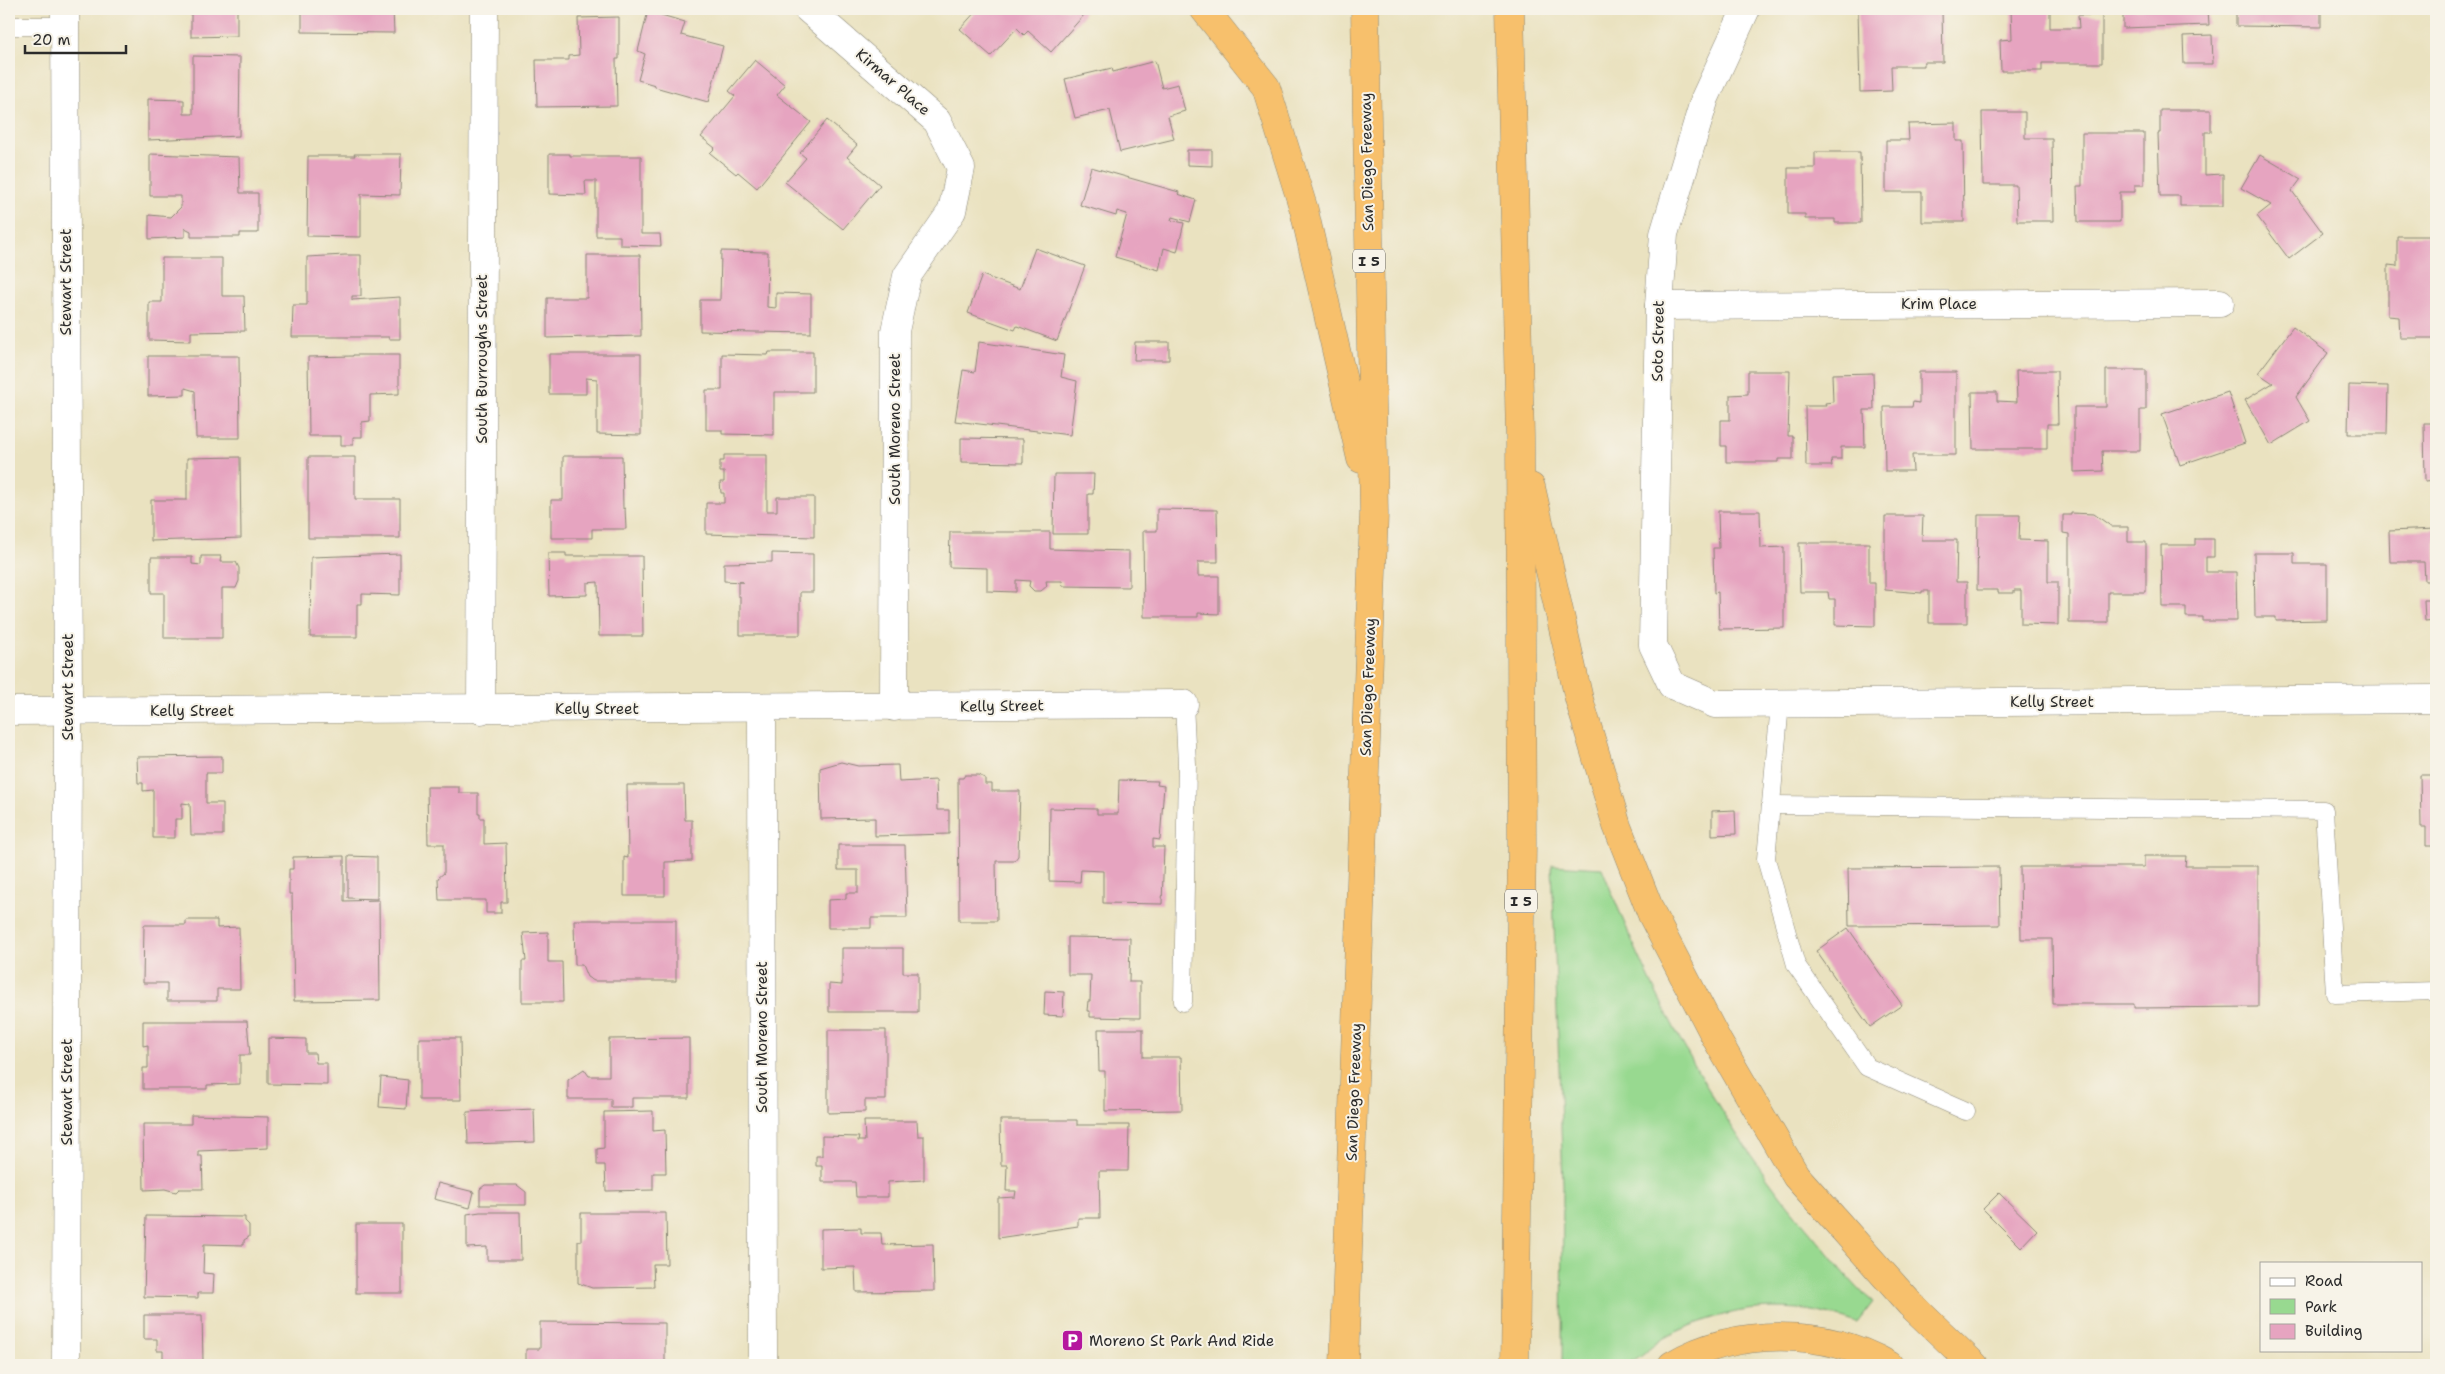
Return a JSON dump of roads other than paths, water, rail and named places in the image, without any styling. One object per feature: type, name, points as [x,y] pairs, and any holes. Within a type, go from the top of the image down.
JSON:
[{"type":"highway","points":[[1204,9],[1266,87],[1304,210],[1374,514]]},
{"type":"highway","name":"San Diego Freeway","points":[[1344,1365],[1374,514],[1365,9]]},
{"type":"highway","name":"I 5","points":[[1510,9],[1520,436],[1522,843],[1515,1365]]},
{"type":"highway","points":[[1520,436],[1579,698],[1617,826],[1652,915],[1717,1040],[1796,1176],[1910,1304],[1974,1365]]},
{"type":"highway","points":[[1672,1365],[1712,1346],[1785,1337],[1825,1340],[1858,1349],[1889,1365]]},
{"type":"street","name":"South Burroughs Street","points":[[481,710],[484,9]]},
{"type":"street","name":"Kirmar Place","points":[[808,9],[937,120],[961,168]]},
{"type":"street","name":"Soto Street","points":[[1672,685],[1653,645],[1658,306],[1664,234],[1705,98],[1746,9]]},
{"type":"street","name":"Stewart Street","points":[[65,17],[68,711],[66,1365]]},
{"type":"street","name":"South Moreno Street","points":[[894,707],[895,331],[907,276],[952,212],[961,168]]},
{"type":"street","name":"Krim Place","points":[[1658,306],[2220,303]]},
{"type":"street","name":"Kelly Street","points":[[1672,685],[1715,704],[2436,699]]},
{"type":"street","name":"Kelly Street","points":[[9,711],[481,710],[1184,704]]},
{"type":"street","name":"South Moreno Street","points":[[762,708],[763,1365]]},
{"type":"lane","points":[[9,26],[65,17]]},
{"type":"lane","points":[[1183,1002],[1187,764],[1184,704]]},
{"type":"lane","points":[[1780,704],[1766,859],[1796,965],[1866,1067],[1966,1111]]},
{"type":"lane","points":[[1771,805],[2324,810],[2335,994],[2436,992]]},
{"type":"place","name":"Moreno St Park And Ride","points":[[1073,1341]]}]
